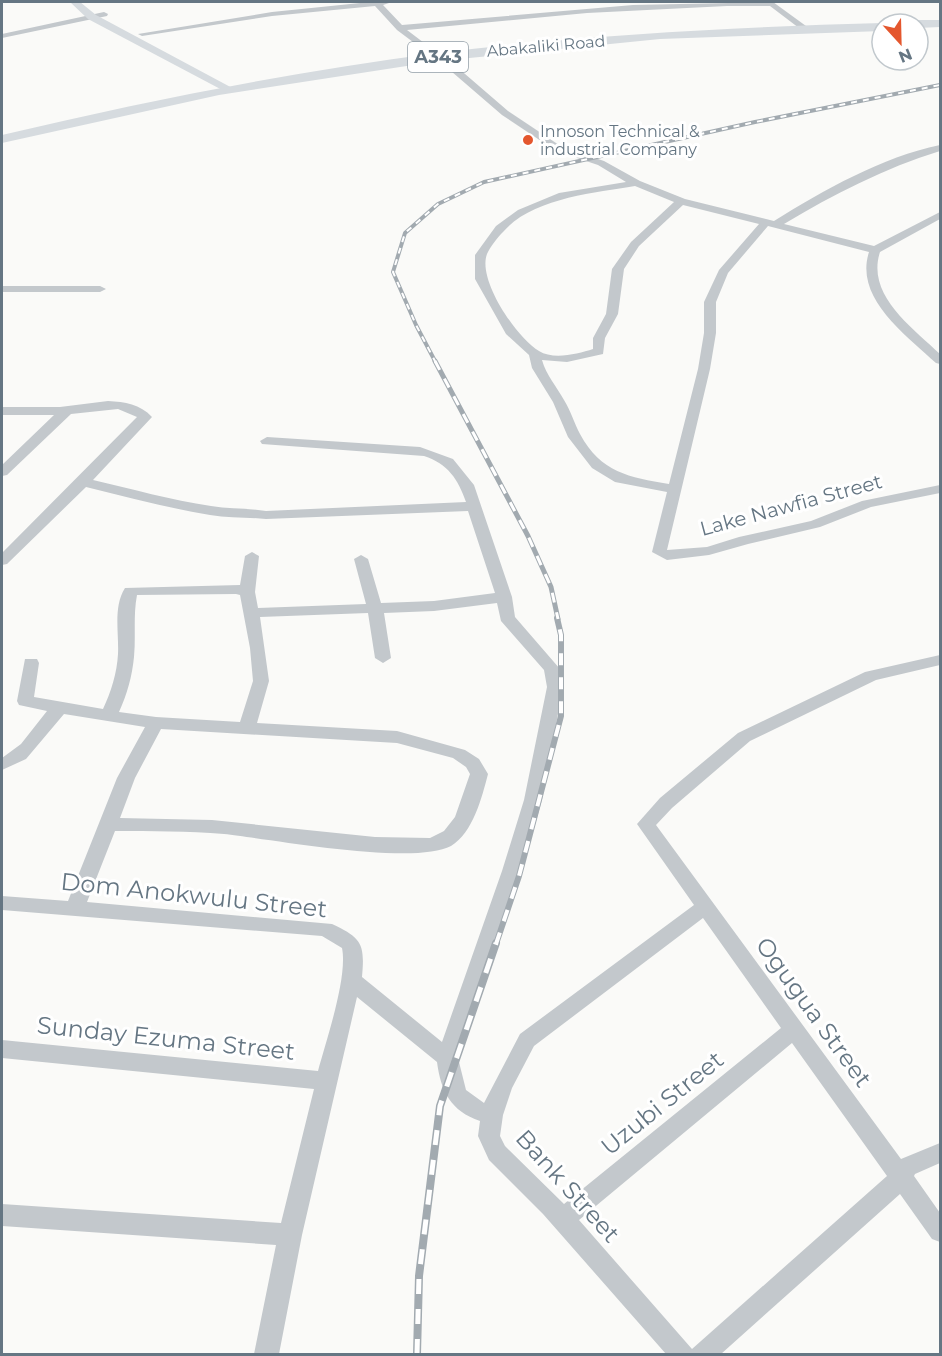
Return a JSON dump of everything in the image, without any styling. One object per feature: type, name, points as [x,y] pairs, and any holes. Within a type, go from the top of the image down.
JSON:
[{"type":"highway","name":"Abakaliki Road","points":[[2,134],[232,87],[436,56],[619,37],[802,26],[870,26]]},
{"type":"highway","name":"Abakaliki Road","points":[[436,56],[675,35],[870,27]]},
{"type":"highway","name":"Abakaliki Road","points":[[2,139],[232,87]]},
{"type":"main road","points":[[75,2],[92,16],[232,87]]},
{"type":"main road","points":[[86,2],[232,87]]},
{"type":"street","points":[[376,2],[400,28],[505,113],[559,149],[608,166],[636,183],[681,201],[875,250]]},
{"type":"street","points":[[142,34],[272,14],[388,2]]},
{"type":"street","points":[[608,2],[615,7]]},
{"type":"street","points":[[400,28],[615,7],[694,3],[771,3],[802,26]]},
{"type":"street","points":[[2,36],[104,14]]},
{"type":"street","points":[[535,354],[538,368],[559,402],[575,437],[597,465],[620,479],[674,489],[704,369],[710,333],[710,302],[723,272],[769,225],[886,166],[938,151]]},
{"type":"street","points":[[636,183],[563,195],[522,212],[500,228],[481,255],[481,279],[510,331],[535,354],[559,359],[586,356],[599,351],[599,338],[612,314],[618,269],[635,244],[681,201]]},
{"type":"street","points":[[940,215],[875,250],[869,260],[872,284],[894,316],[940,360]]},
{"type":"street","points":[[2,289],[100,289]]},
{"type":"street","points":[[2,411],[128,406],[138,410],[145,417],[82,482],[9,545],[2,561]]},
{"type":"street","points":[[2,472],[67,410]]},
{"type":"street","points":[[267,441],[420,451],[444,457],[458,471],[467,485],[504,597],[507,618],[552,669],[555,687],[533,801],[512,871],[447,1058],[454,1093],[473,1111],[492,1115]]},
{"type":"street","points":[[82,482],[186,506],[214,511],[239,511],[266,515],[475,507]]},
{"type":"street","name":"Lake Nawfia Street","points":[[674,489],[659,546],[661,554],[667,556],[709,551],[744,540],[815,524],[867,504],[939,491]]},
{"type":"street","points":[[247,727],[261,681],[247,592],[252,556]]},
{"type":"street","points":[[361,559],[375,608],[383,658]]},
{"type":"street","points":[[109,716],[120,690],[126,655],[125,615],[130,591],[237,589],[247,592]]},
{"type":"street","points":[[251,613],[434,606],[504,597]]},
{"type":"street","name":"Ogugua Street","points":[[940,660],[871,676],[744,737],[666,803],[646,824],[940,1231]]},
{"type":"street","points":[[31,663],[25,702],[156,723],[397,737],[459,754],[473,763],[479,774],[474,797],[454,832],[443,843],[428,846],[388,845],[226,828],[108,824]]},
{"type":"street","points":[[2,764],[13,762],[32,744],[60,708]]},
{"type":"street","points":[[75,908],[126,778],[156,723]]},
{"type":"street","name":"Dom Anokwulu Street","points":[[2,903],[326,930],[348,939],[354,948],[351,981]]},
{"type":"street","name":"Bank Street","points":[[682,1354],[563,1219],[497,1153],[489,1136],[492,1115],[502,1086],[527,1040],[706,906]]},
{"type":"street","points":[[267,1354],[290,1235],[351,981],[447,1058]]},
{"type":"street","name":"Uzubi Street","points":[[563,1219],[795,1029]]},
{"type":"street","name":"Sunday Ezuma Street","points":[[2,1049],[326,1081]]},
{"type":"street","points":[[703,1354],[902,1178],[906,1167],[940,1153]]},
{"type":"street","points":[[2,1215],[290,1235]]},
{"type":"railway","points":[[436,363],[416,325],[393,272],[405,233],[438,204],[484,182],[755,122],[940,85]]},
{"type":"railway","points":[[435,361],[528,536],[551,587],[558,619]]},
{"type":"railway","points":[[496,944],[519,876],[561,716],[561,635],[557,618]]},
{"type":"railway","points":[[417,1354],[419,1276],[440,1106],[496,943]]},
{"type":"place","name":"Innoson Technical & industrial Company","points":[[528,140]]}]
